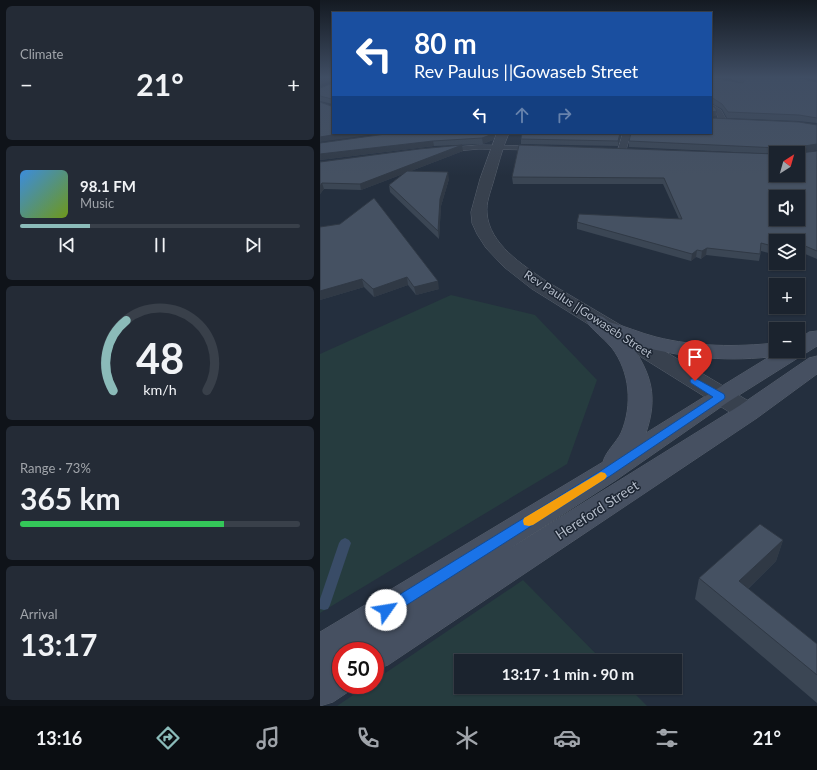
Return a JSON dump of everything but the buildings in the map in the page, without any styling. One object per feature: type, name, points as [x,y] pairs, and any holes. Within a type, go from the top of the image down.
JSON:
[{"type":"main road","points":[[601,324],[634,338],[667,347],[694,352],[732,354],[769,351]]},
{"type":"main road","points":[[601,324],[621,344],[634,365],[639,388],[641,410],[635,430],[623,453],[606,473]]},
{"type":"main road","name":"Hereford Street","points":[[320,652],[606,473],[720,397],[788,358]]},
{"type":"main road","name":"Hereford Street","points":[[384,647],[748,412],[796,358]]},
{"type":"main road","points":[[320,689],[332,681]]},
{"type":"street","name":"Rev Paulus ǁGowaseb Street","points":[[500,140],[481,199],[479,213],[481,224],[487,236],[510,263],[539,285],[601,324],[720,397],[748,412]]},
{"type":"lane","points":[[719,111],[723,121]]},
{"type":"lane","points":[[622,150],[627,134]]},
{"type":"lane","points":[[434,150],[500,140],[544,148]]},
{"type":"green space","points":[[451,295],[535,315],[597,380],[567,464],[320,613],[320,354]]},
{"type":"green space","points":[[523,580],[596,654],[454,654],[454,694],[635,694],[647,706],[337,706],[355,694],[384,694],[384,674]]},
{"type":"waterway","points":[[324,605],[345,543]]},
{"type":"slow traffic","points":[[529,521],[601,476]]},
{"type":"route","points":[[386,610],[606,473],[720,397],[695,381]]}]
